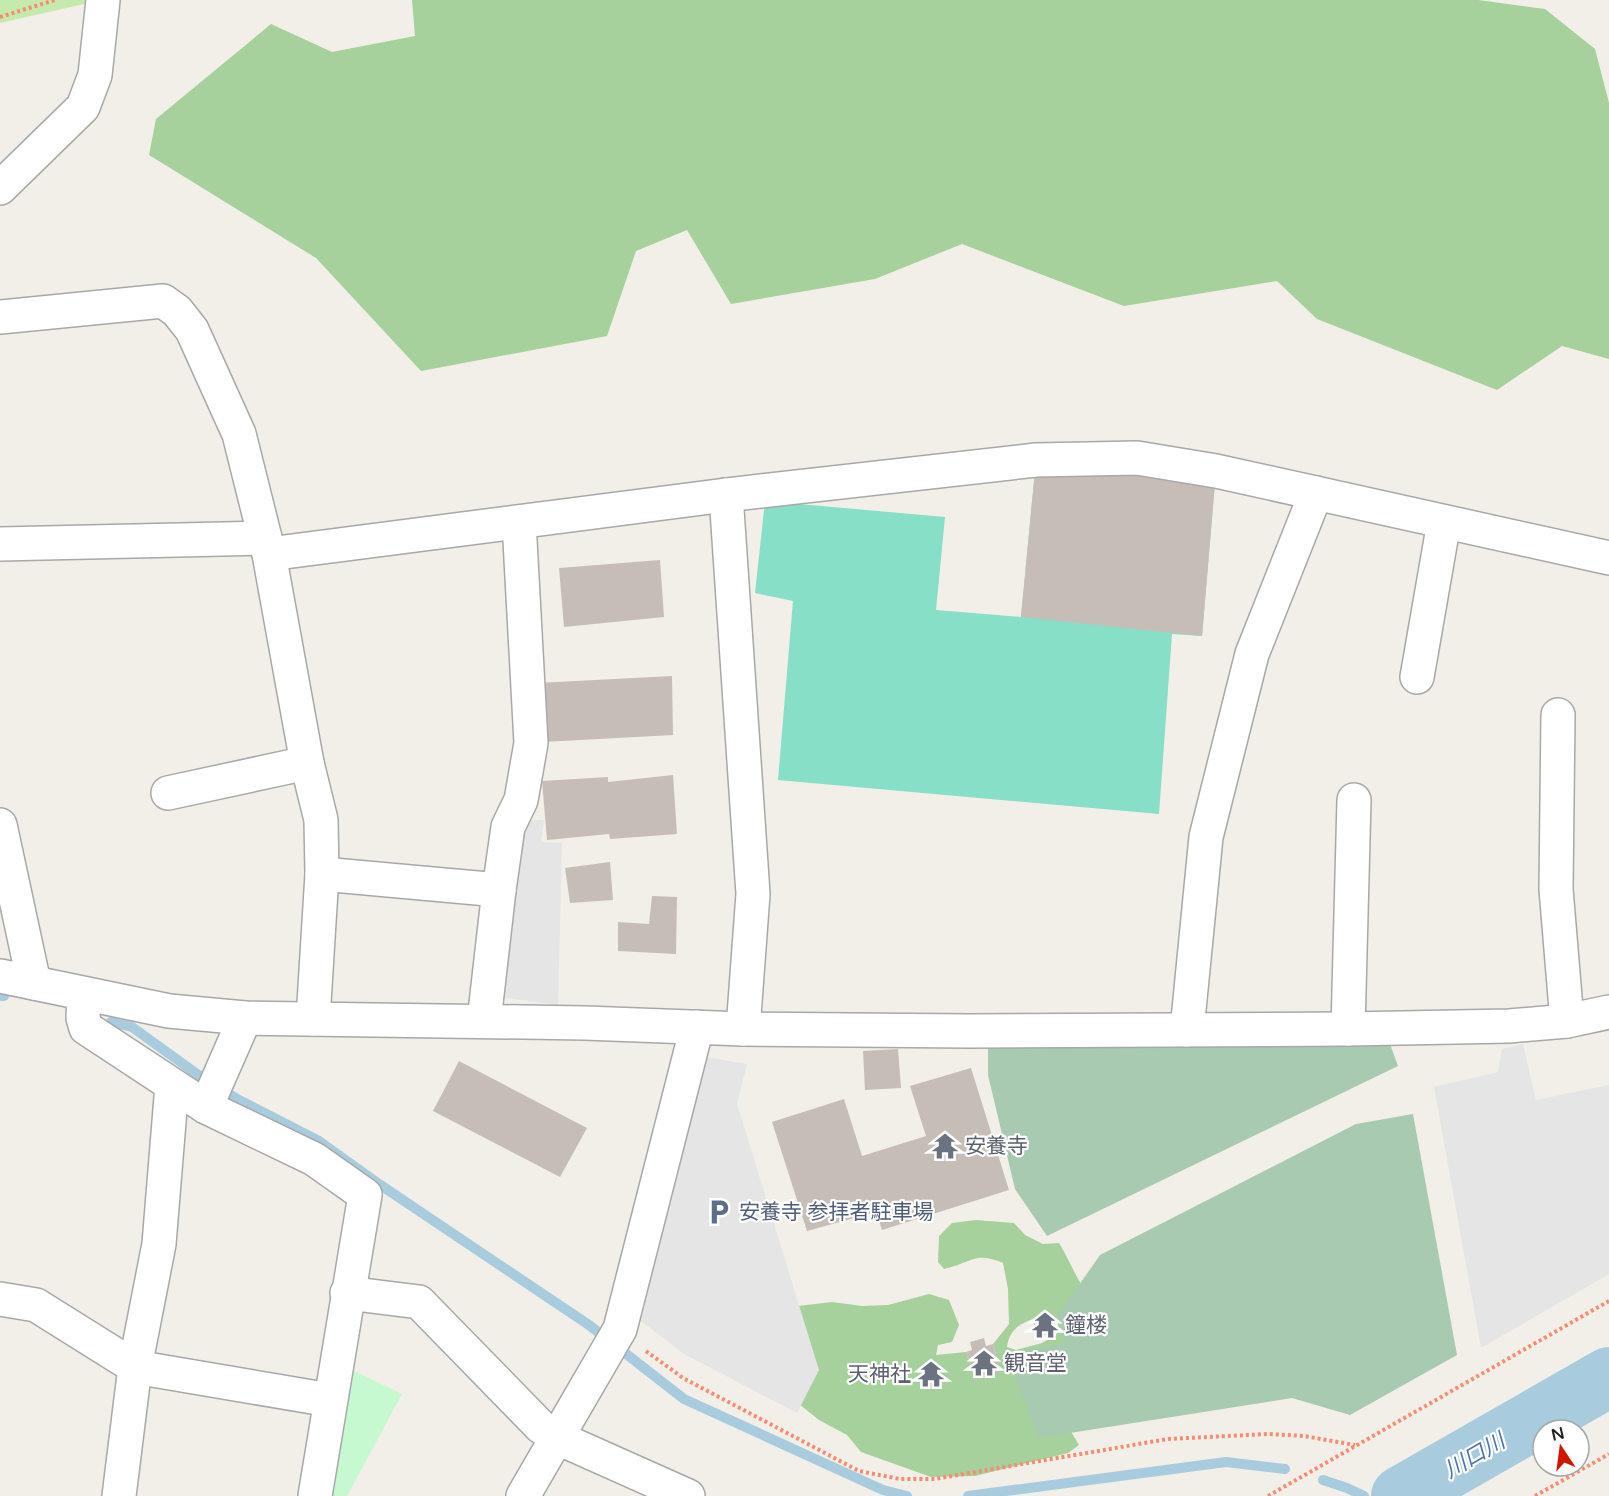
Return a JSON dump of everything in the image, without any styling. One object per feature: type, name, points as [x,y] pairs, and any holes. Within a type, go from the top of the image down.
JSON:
[{"type":"street","points":[[0,188],[83,107],[94,75],[103,0]]},
{"type":"street","points":[[0,317],[163,301],[177,311],[192,330],[239,434],[267,547],[307,763],[321,820],[322,874],[313,1019]]},
{"type":"street","points":[[0,544],[267,547],[519,522],[726,495],[1036,460],[1137,458],[1216,471],[1609,558]]},
{"type":"street","points":[[1187,1030],[1206,837],[1252,654],[1316,493]]},
{"type":"street","points":[[726,495],[753,894],[743,1029]]},
{"type":"street","points":[[484,1021],[508,827],[521,800],[531,743],[519,522]]},
{"type":"street","points":[[1417,677],[1444,522]]},
{"type":"street","points":[[1558,715],[1556,889],[1567,1021]]},
{"type":"street","points":[[168,793],[307,763]]},
{"type":"street","points":[[1348,1029],[1354,800]]},
{"type":"street","points":[[0,825],[34,983]]},
{"type":"street","points":[[322,874],[499,890]]},
{"type":"street","points":[[0,976],[169,1011],[245,1018],[484,1021],[743,1029],[1187,1030],[1509,1026],[1567,1021],[1609,1012]]},
{"type":"street","points":[[84,994],[83,1018],[86,1028],[172,1085],[211,1093],[365,1195],[315,1496]]},
{"type":"street","points":[[211,1093],[245,1018]]},
{"type":"street","points":[[523,1496],[615,1339],[697,1027]]},
{"type":"street","points":[[119,1496],[135,1367],[159,1244],[172,1085]]},
{"type":"street","points":[[348,1293],[419,1302],[541,1427],[558,1438],[687,1496]]},
{"type":"street","points":[[0,1299],[36,1305],[135,1367],[330,1400]]},
{"type":"path","points":[[0,17],[55,0]]},
{"type":"path","points":[[1268,1496],[1609,1301]]},
{"type":"path","points":[[615,1339],[631,1339],[683,1378],[859,1471],[900,1479],[935,1479],[1168,1439],[1268,1434],[1304,1436],[1355,1445]]},
{"type":"path","points":[[1535,1496],[1609,1454]]},
{"type":"green space","points":[[0,0],[89,0],[84,4],[0,23]]},
{"type":"green space","points":[[412,0],[1478,0],[1545,9],[1595,49],[1609,103],[1609,359],[1562,346],[1497,390],[1317,319],[1277,281],[1124,306],[962,244],[875,279],[731,304],[687,230],[636,251],[607,336],[421,371],[316,258],[149,155],[156,119],[271,24],[332,52],[415,36]]},
{"type":"green space","points":[[1036,460],[1216,471],[1202,636],[1172,634],[1159,814],[778,780],[793,601],[755,593],[765,501],[945,517],[936,610],[1021,617]]},
{"type":"green space","points":[[1390,1044],[1398,1066],[1047,1236],[1015,1189],[988,1075],[988,1047]]},
{"type":"green space","points":[[1413,1114],[1457,1355],[1350,1415],[1292,1398],[1038,1438],[1008,1355],[1064,1343],[1058,1315],[1100,1255],[1356,1124]]},
{"type":"green space","points":[[976,1220],[1014,1223],[1025,1235],[1043,1244],[1059,1243],[1086,1292],[1070,1430],[1079,1445],[1068,1453],[975,1476],[931,1477],[861,1452],[847,1435],[819,1420],[794,1400],[798,1306],[832,1302],[862,1306],[888,1305],[929,1294],[949,1300],[959,1325],[952,1342],[938,1345],[936,1355],[966,1352],[975,1380],[987,1376],[996,1354],[993,1344],[1009,1324],[1008,1289],[1003,1263],[979,1258],[944,1269],[938,1262],[939,1236],[952,1223]],"holes":[[[1047,1315],[1057,1320],[1059,1329],[1056,1335],[1042,1343],[1016,1350],[1007,1347],[1012,1333],[1021,1325]]]},
{"type":"green space","points":[[336,1362],[402,1394],[347,1496],[315,1496]]},
{"type":"shaded area","points":[[522,820],[544,820],[541,842],[562,843],[558,1005],[499,997]]},
{"type":"shaded area","points":[[1523,1044],[1536,1100],[1609,1085],[1609,1274],[1481,1348],[1434,1087],[1498,1072],[1502,1049]]},
{"type":"shaded area","name":"安養寺 参拝者駐車場","points":[[705,1057],[747,1064],[737,1104],[819,1370],[797,1413],[684,1354],[641,1321]]},
{"type":"building","points":[[1036,460],[1216,471],[1202,636],[1021,617]]},
{"type":"building","points":[[660,560],[664,617],[564,627],[559,568]]},
{"type":"building","points":[[672,676],[673,735],[543,742],[537,683]]},
{"type":"building","points":[[673,775],[677,834],[610,839],[609,834],[547,840],[542,781],[608,777],[608,782]]},
{"type":"building","points":[[610,862],[613,900],[570,903],[565,868]]},
{"type":"building","points":[[652,896],[677,897],[676,954],[618,951],[618,922],[649,924]]},
{"type":"building","points":[[898,1049],[901,1088],[865,1090],[863,1051]]},
{"type":"building","points":[[459,1061],[587,1128],[560,1177],[433,1111]]},
{"type":"building","name":"安養寺","points":[[971,1068],[1009,1190],[882,1230],[876,1212],[807,1231],[772,1122],[844,1099],[862,1156],[926,1136],[910,1086]]},
{"type":"building","name":"鐘楼","points":[[1052,1313],[1057,1332],[1037,1337],[1032,1317]]},
{"type":"building","name":"観音堂","points":[[984,1338],[986,1346],[993,1344],[1001,1372],[975,1380],[966,1352],[972,1350],[970,1342]]},
{"type":"building","name":"天神社","points":[[937,1361],[943,1382],[926,1387],[920,1366]]},
{"type":"waterway","points":[[111,1022],[132,1027],[197,1074],[237,1099],[319,1141],[589,1325],[684,1399],[883,1490],[907,1496]]},
{"type":"waterway","name":"川口川","points":[[1401,1496],[1609,1377]]},
{"type":"waterway","points":[[968,1496],[1226,1462],[1285,1469]]},
{"type":"waterway","points":[[1323,1480],[1364,1496]]},
{"type":"place","name":"安養寺","points":[[945,1146]]},
{"type":"place","name":"安養寺 参拝者駐車場","points":[[719,1212]]},
{"type":"place","name":"鐘楼","points":[[1045,1325]]},
{"type":"place","name":"観音堂","points":[[984,1363]]},
{"type":"place","name":"天神社","points":[[931,1374]]}]
